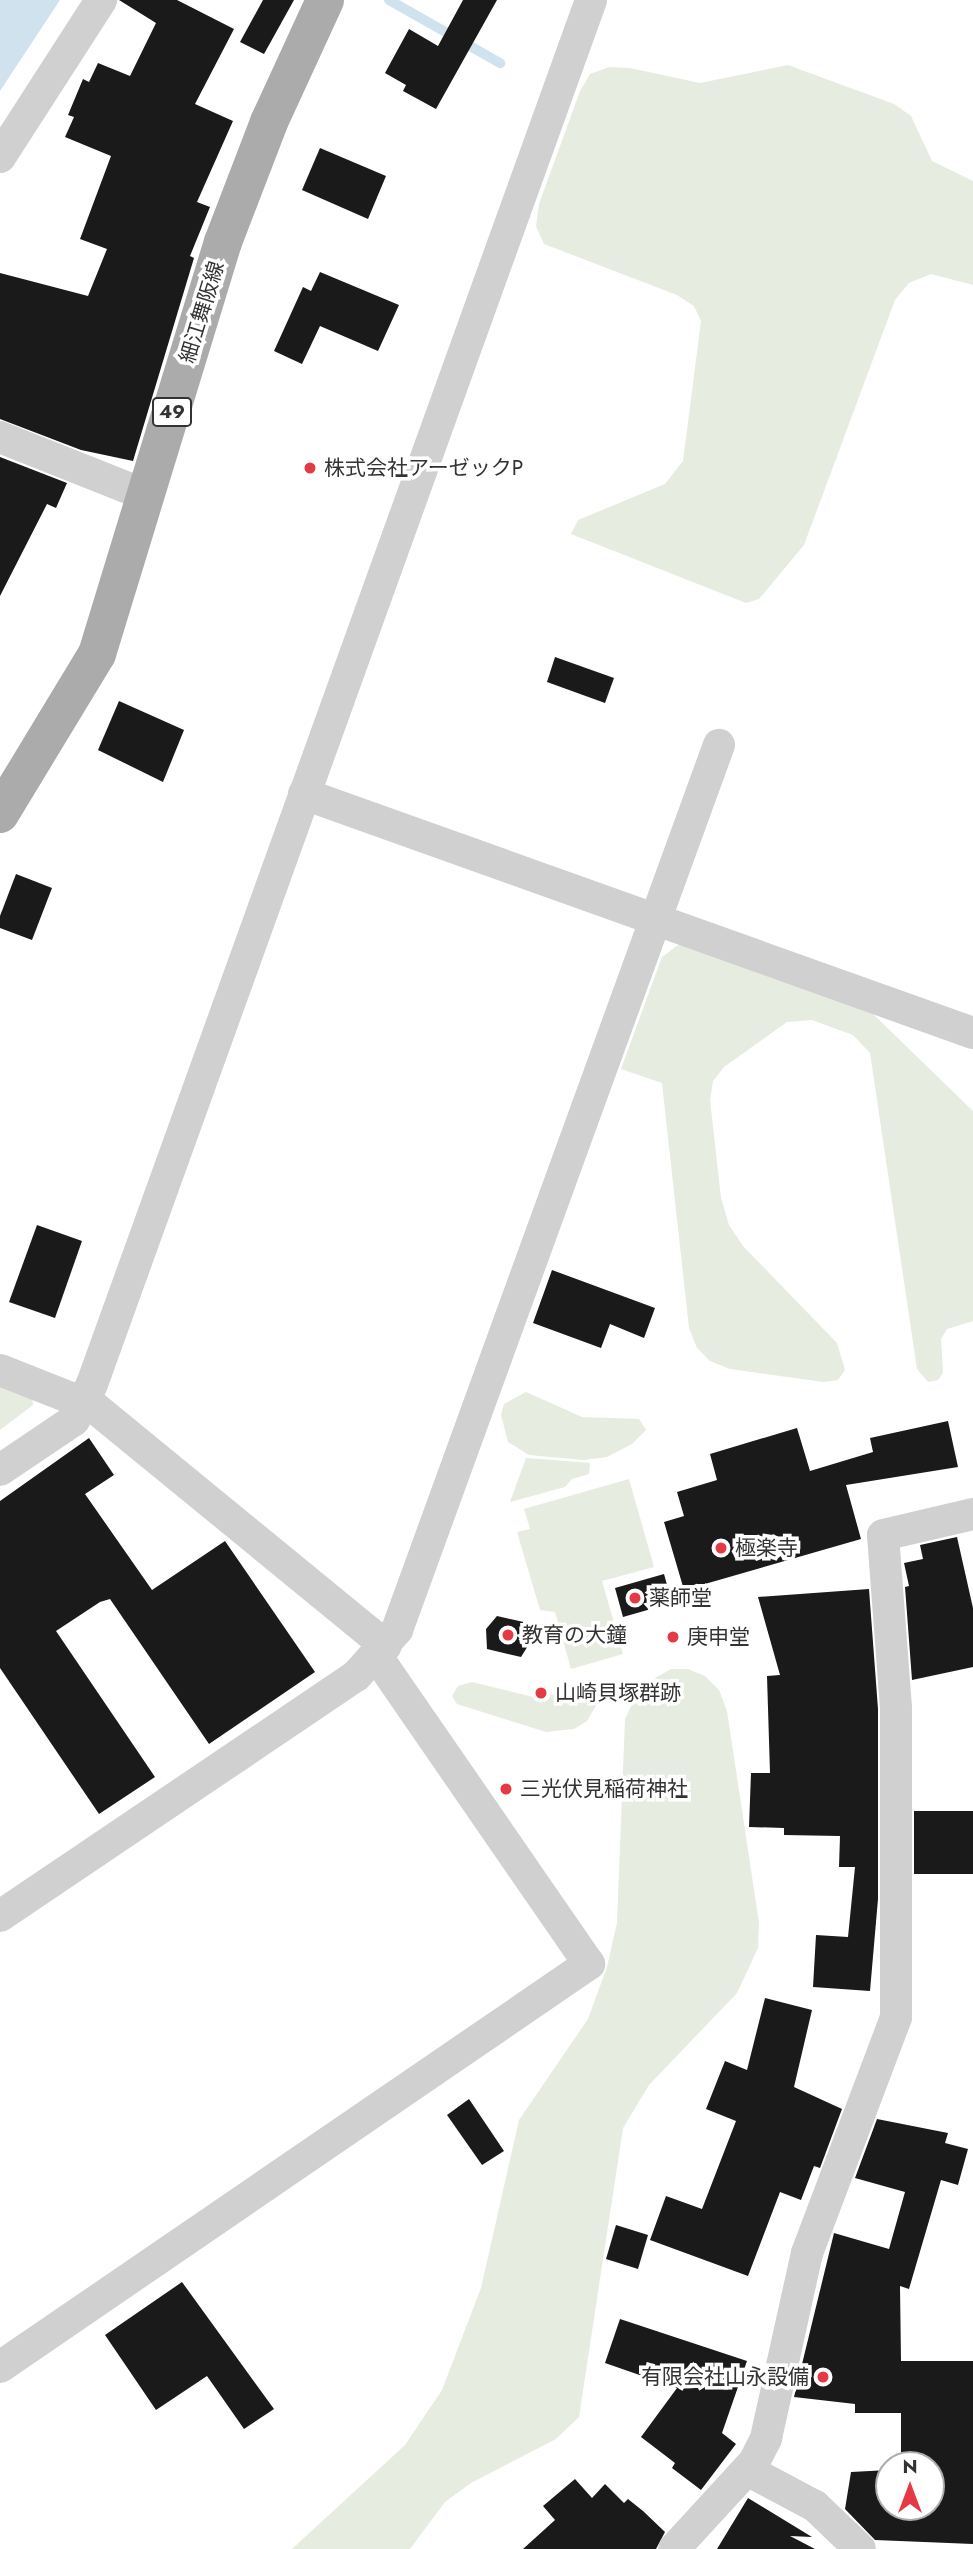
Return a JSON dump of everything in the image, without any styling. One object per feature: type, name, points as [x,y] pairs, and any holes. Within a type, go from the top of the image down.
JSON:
[{"type":"main road","name":"細江舞阪線","points":[[0,814],[97,654],[236,205],[325,0]]},
{"type":"street","points":[[0,158],[101,0]]},
{"type":"street","points":[[0,1470],[74,1420],[83,1402],[590,0]]},
{"type":"street","points":[[0,437],[148,496]]},
{"type":"street","points":[[0,1916],[381,1652],[409,1601],[719,745]]},
{"type":"street","points":[[304,794],[973,1033]]},
{"type":"street","points":[[0,1370],[83,1402],[381,1652],[589,1964],[0,2367]]},
{"type":"street","points":[[674,2549],[747,2470],[766,2438],[807,2253],[896,2017],[896,1708],[883,1535],[973,1514]]},
{"type":"street","points":[[747,2470],[815,2506],[860,2549]]},
{"type":"shaded area","points":[[788,65],[894,104],[911,116],[932,161],[973,181],[973,285],[931,274],[909,283],[895,300],[804,545],[759,599],[746,603],[571,534],[578,520],[665,484],[683,461],[701,321],[694,306],[677,295],[544,244],[536,226],[539,204],[580,91],[590,74],[609,67],[630,68],[700,83]]},
{"type":"shaded area","points":[[678,945],[690,946],[873,1014],[973,1111],[973,1321],[947,1329],[941,1339],[943,1373],[938,1380],[928,1382],[917,1369],[870,1053],[853,1035],[812,1020],[787,1022],[724,1067],[713,1081],[710,1100],[721,1198],[729,1225],[743,1246],[837,1343],[845,1370],[838,1380],[824,1382],[730,1369],[710,1361],[697,1348],[689,1328],[662,1083],[621,1069],[662,957]]},
{"type":"shaded area","points":[[0,1381],[32,1396],[33,1405],[0,1430]]},
{"type":"shaded area","points":[[526,1392],[582,1417],[639,1419],[646,1430],[632,1444],[607,1457],[584,1460],[529,1455],[508,1442],[501,1415],[504,1404]]},
{"type":"shaded area","points":[[526,1458],[590,1463],[589,1474],[572,1479],[565,1487],[510,1502]]},
{"type":"shaded area","points":[[629,1479],[654,1567],[602,1581],[623,1654],[571,1669],[555,1612],[540,1610],[517,1532],[530,1529],[524,1509]]},
{"type":"shaded area","points":[[671,1669],[688,1669],[705,1676],[719,1690],[727,1711],[759,1923],[758,1948],[737,1993],[649,2085],[623,2128],[579,2417],[556,2439],[471,2483],[445,2502],[410,2549],[292,2549],[405,2445],[442,2390],[481,2288],[519,2120],[588,2019],[607,1967],[617,1923],[625,1719],[641,1686]]},
{"type":"shaded area","points":[[472,1682],[541,1699],[580,1685],[598,1693],[598,1702],[587,1721],[574,1729],[546,1732],[457,1704],[452,1696],[458,1686]]},
{"type":"water","points":[[0,0],[60,0],[0,91]]},
{"type":"building","points":[[119,0],[177,0],[234,29],[195,104],[233,121],[197,202],[210,207],[190,256],[194,258],[133,461],[81,450],[0,419],[0,273],[88,296],[107,249],[80,239],[111,156],[65,137],[74,117],[68,115],[83,79],[89,82],[98,63],[130,76],[156,23]]},
{"type":"building","points":[[263,0],[294,0],[264,54],[240,42]]},
{"type":"building","points":[[463,0],[497,0],[436,109],[403,91],[406,85],[385,73],[409,29],[438,46]]},
{"type":"building","points":[[320,148],[386,176],[368,219],[302,190]]},
{"type":"building","points":[[320,272],[399,305],[378,351],[320,326],[302,364],[274,351],[303,287],[311,291]]},
{"type":"building","points":[[0,457],[67,483],[56,508],[47,504],[0,596]]},
{"type":"building","points":[[555,657],[614,678],[605,703],[547,682]]},
{"type":"building","points":[[119,701],[184,730],[163,782],[98,750]]},
{"type":"building","points":[[16,874],[52,888],[32,940],[0,928],[0,916]]},
{"type":"building","points":[[37,1225],[82,1241],[55,1318],[9,1302]]},
{"type":"building","points":[[552,1270],[655,1308],[644,1338],[610,1324],[601,1348],[533,1323]]},
{"type":"building","points":[[948,1421],[958,1467],[846,1485],[861,1539],[684,1590],[664,1522],[684,1516],[677,1492],[717,1480],[710,1454],[797,1428],[810,1471],[873,1452],[870,1438]]},
{"type":"building","points":[[89,1438],[114,1475],[85,1494],[152,1590],[225,1541],[315,1672],[209,1744],[110,1599],[100,1602],[56,1631],[155,1777],[99,1814],[0,1668],[0,1501]]},
{"type":"building","points":[[957,1537],[973,1608],[973,1667],[912,1680],[905,1587],[909,1586],[904,1563],[923,1559],[920,1545]]},
{"type":"building","points":[[664,1574],[672,1603],[623,1617],[615,1588]]},
{"type":"building","points":[[869,1589],[878,1709],[878,1899],[870,1991],[813,1987],[816,1935],[848,1937],[855,1867],[839,1867],[840,1836],[784,1835],[784,1828],[749,1827],[751,1773],[770,1773],[767,1676],[780,1675],[758,1597]]},
{"type":"building","name":"教育の大鐘","points":[[497,1616],[528,1623],[531,1641],[521,1657],[487,1649],[486,1629]]},
{"type":"building","points":[[914,1811],[973,1811],[973,1874],[914,1874]]},
{"type":"building","points":[[765,1998],[812,2010],[794,2087],[842,2109],[820,2168],[814,2166],[801,2200],[780,2192],[748,2276],[650,2240],[666,2196],[702,2209],[736,2121],[706,2109],[725,2061],[747,2070]]},
{"type":"building","points":[[469,2099],[504,2151],[482,2165],[447,2115]]},
{"type":"building","points":[[877,2119],[948,2133],[945,2143],[968,2149],[958,2185],[941,2180],[909,2289],[900,2286],[901,2361],[973,2361],[973,2544],[875,2540],[845,2509],[851,2472],[875,2471],[875,2521],[945,2521],[945,2451],[901,2451],[901,2413],[855,2413],[855,2404],[794,2397],[834,2233],[889,2249],[905,2192],[855,2178]]},
{"type":"building","points":[[616,2225],[648,2235],[638,2269],[606,2259]]},
{"type":"building","points":[[182,2282],[274,2409],[244,2429],[207,2376],[156,2410],[105,2335]]},
{"type":"building","points":[[620,2319],[747,2361],[722,2433],[736,2444],[701,2490],[672,2468],[675,2463],[641,2437],[677,2388],[605,2363]]},
{"type":"building","points":[[575,2479],[592,2498],[605,2484],[624,2503],[628,2499],[643,2511],[665,2532],[656,2549],[523,2549],[555,2520],[543,2506]]},
{"type":"building","points":[[748,2498],[812,2537],[790,2536],[815,2549],[717,2549]]},
{"type":"waterway","points":[[389,0],[500,63]]},
{"type":"place","name":"株式会社アーゼックP","points":[[310,468]]},
{"type":"place","name":"極楽寺","points":[[721,1548]]},
{"type":"place","name":"薬師堂","points":[[635,1598]]},
{"type":"place","name":"教育の大鐘","points":[[508,1635]]},
{"type":"place","name":"庚申堂","points":[[673,1637]]},
{"type":"place","name":"山崎貝塚群跡","points":[[541,1693]]},
{"type":"place","name":"三光伏見稲荷神社","points":[[506,1789]]},
{"type":"place","name":"有限会社山永設備","points":[[823,2377]]}]
